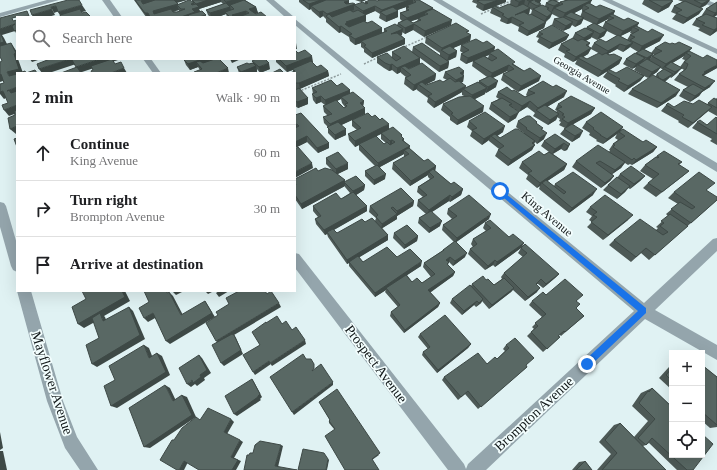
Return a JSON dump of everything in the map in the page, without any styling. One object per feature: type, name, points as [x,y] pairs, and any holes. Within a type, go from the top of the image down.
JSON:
[{"type":"street","points":[[0,15],[55,0]]},
{"type":"street","points":[[106,0],[117,16]]},
{"type":"street","points":[[270,0],[289,16]]},
{"type":"street","name":"Georgia Avenue","points":[[437,0],[717,168]]},
{"type":"street","points":[[606,0],[717,52]]},
{"type":"street","points":[[701,0],[717,7]]},
{"type":"street","name":"King Avenue","points":[[296,22],[644,311],[717,353]]},
{"type":"street","points":[[148,60],[156,72]]},
{"type":"street","points":[[0,206],[16,262]]},
{"type":"street","name":"Brompton Avenue","points":[[474,470],[717,243]]},
{"type":"street","name":"Prospect Avenue","points":[[296,259],[458,470]]},
{"type":"street","name":"Mayflower Avenue","points":[[24,292],[55,401],[71,442],[90,470]]},
{"type":"path","points":[[468,19],[513,0]]},
{"type":"path","points":[[396,50],[432,35]]},
{"type":"path","points":[[296,93],[381,56]]},
{"type":"building","points":[[68,0],[79,0],[82,5],[58,12],[56,6],[51,7],[52,9],[32,15],[30,10]]},
{"type":"building","points":[[135,0],[145,0],[141,1],[143,4],[155,0],[174,0],[178,4],[153,11],[154,14],[171,9],[173,12],[177,12],[185,9],[181,9],[177,5],[189,0],[194,3],[191,4],[192,5],[196,4],[199,7],[192,9],[195,12],[184,16],[150,16],[148,13],[145,13]]},
{"type":"building","points":[[192,0],[208,0],[196,4]]},
{"type":"building","points":[[244,0],[256,7],[249,9],[250,10],[256,14],[261,12],[266,16],[242,16],[249,13],[246,11],[232,15],[233,16],[229,16],[225,12],[234,9],[230,5]]},
{"type":"building","points":[[303,0],[321,0],[309,4]]},
{"type":"building","points":[[326,0],[348,0],[349,1],[344,2],[346,4],[355,4],[327,14],[323,11],[319,12],[311,6]]},
{"type":"building","points":[[370,0],[409,0],[382,10],[375,6],[363,11],[354,5],[363,2],[366,4],[368,3],[365,2]]},
{"type":"building","points":[[414,0],[419,0],[433,8],[407,18],[400,13],[409,10],[406,8],[409,7],[406,6],[416,2]]},
{"type":"building","points":[[498,0],[484,5],[477,1]]},
{"type":"building","points":[[536,0],[535,1],[541,4],[537,6],[530,2]]},
{"type":"building","points":[[552,0],[560,3],[554,6],[546,3]]},
{"type":"building","points":[[568,0],[592,0],[565,13],[554,8],[563,4],[560,2]]},
{"type":"building","points":[[649,0],[670,0],[673,1],[662,7]]},
{"type":"building","points":[[694,0],[709,0],[702,4]]},
{"type":"building","points":[[685,1],[703,9],[687,18],[676,13],[682,10],[674,6]]},
{"type":"building","points":[[717,2],[717,12],[715,13],[706,9]]},
{"type":"building","points":[[226,3],[230,7],[210,13],[206,10]]},
{"type":"building","points":[[589,3],[596,7],[600,5],[615,11],[599,19],[583,11],[589,8],[584,5]]},
{"type":"building","points":[[509,4],[516,7],[523,4],[530,8],[515,15],[524,12],[546,22],[529,31],[519,25],[524,23],[512,17],[508,19],[502,15],[504,14],[492,7],[495,6],[499,8]]},
{"type":"building","points":[[542,5],[549,8],[547,9],[552,13],[547,17],[533,9]]},
{"type":"building","points":[[393,7],[398,11],[386,16],[380,12]]},
{"type":"building","points":[[80,9],[82,13],[86,12],[90,16],[60,16]]},
{"type":"building","points":[[433,9],[452,20],[425,31],[414,24],[405,28],[398,23],[407,19],[413,23],[421,20],[418,18],[428,14],[425,12]]},
{"type":"building","points":[[350,10],[353,12],[358,10],[366,15],[346,22],[348,23],[345,24],[349,27],[364,21],[367,23],[372,21],[382,28],[355,39],[349,35],[352,34],[341,26],[339,27],[326,16],[329,14],[332,17]]},
{"type":"building","points":[[27,11],[29,16],[16,16],[12,18],[13,21],[16,20],[16,30],[14,31],[12,26],[15,24],[0,29],[0,18]]},
{"type":"building","points":[[202,11],[206,15],[189,16],[188,15]]},
{"type":"building","points":[[571,12],[584,18],[578,21],[565,16]]},
{"type":"building","points":[[612,14],[624,20],[628,18],[639,23],[623,31],[605,22],[614,18],[609,16]]},
{"type":"building","points":[[706,14],[717,18],[717,28],[714,30],[702,25],[705,23],[696,19]]},
{"type":"building","points":[[563,17],[573,22],[566,26],[554,19]]},
{"type":"building","points":[[456,23],[469,31],[466,32],[471,35],[442,48],[426,37]]},
{"type":"building","points":[[594,23],[607,30],[600,34],[587,27]]},
{"type":"building","points":[[395,24],[403,29],[391,34],[397,33],[405,39],[372,53],[361,41],[387,31],[384,29]]},
{"type":"building","points":[[552,25],[569,35],[552,43],[539,36],[543,34],[539,32]]},
{"type":"building","points":[[636,26],[648,32],[652,29],[664,35],[642,46],[630,40],[635,37],[630,35],[639,30],[633,27]]},
{"type":"building","points":[[585,28],[594,32],[584,38],[575,33]]},
{"type":"building","points":[[0,32],[4,42],[0,43]]},
{"type":"building","points":[[618,35],[633,43],[626,46],[620,44],[608,51],[594,43],[600,39],[606,42]]},
{"type":"building","points":[[573,38],[578,41],[582,39],[590,43],[586,45],[591,48],[576,57],[566,51],[570,50],[561,44]]},
{"type":"building","points":[[476,39],[483,43],[487,41],[495,47],[468,58],[461,54],[469,50],[461,45]]},
{"type":"building","points":[[665,42],[675,44],[679,42],[692,48],[666,64],[652,56],[662,51],[655,48]]},
{"type":"building","points":[[11,43],[16,53],[14,54],[19,69],[7,72],[9,76],[16,74],[16,87],[9,90],[11,93],[16,91],[16,105],[4,110],[2,105],[8,103],[3,91],[0,92],[0,84],[4,83],[1,74],[0,75],[0,62],[2,61],[0,58],[0,46]]},
{"type":"building","points":[[422,43],[449,62],[440,66],[413,47]]},
{"type":"building","points":[[404,46],[420,58],[397,68],[392,64],[390,65],[385,63],[377,57],[387,53],[396,61],[401,58],[392,52]]},
{"type":"building","points":[[450,46],[457,51],[449,55],[441,50]]},
{"type":"building","points":[[498,49],[515,62],[512,64],[524,71],[530,68],[541,76],[521,86],[503,74],[514,69],[509,65],[492,73],[473,61],[484,56],[492,61],[497,58],[489,53]]},
{"type":"building","points":[[643,49],[653,54],[647,58],[636,53]]},
{"type":"building","points":[[305,50],[312,56],[286,66],[280,60],[296,60],[296,51],[298,53]]},
{"type":"building","points":[[689,51],[703,58],[707,55],[717,60],[717,65],[704,72],[705,73],[702,75],[715,81],[705,88],[679,74],[686,69],[688,64],[684,62],[691,56],[686,53]]},
{"type":"building","points":[[599,53],[602,55],[606,53],[609,55],[614,54],[622,58],[602,71],[578,58],[581,56],[587,59]]},
{"type":"building","points":[[635,53],[645,58],[636,64],[626,59]]},
{"type":"building","points":[[647,59],[661,67],[652,72],[638,65]]},
{"type":"building","points":[[47,60],[67,60],[39,69],[37,64]]},
{"type":"building","points":[[72,60],[97,60],[76,67]]},
{"type":"building","points":[[113,60],[115,64],[121,62],[124,68],[114,72],[92,72],[93,70],[91,66]]},
{"type":"building","points":[[184,60],[199,60],[188,64]]},
{"type":"building","points":[[212,60],[220,60],[228,68],[218,72],[194,72],[202,69],[196,62],[200,61],[203,63]]},
{"type":"building","points":[[266,60],[269,63],[259,67],[252,61]]},
{"type":"building","points":[[311,61],[317,67],[321,65],[328,71],[296,83],[296,72],[292,72],[295,71],[292,69]]},
{"type":"building","points":[[671,62],[682,68],[675,72],[665,67]]},
{"type":"building","points":[[247,63],[253,63],[256,66],[241,72],[237,67]]},
{"type":"building","points":[[422,63],[436,74],[414,85],[405,78],[411,75],[401,67],[405,66],[409,69]]},
{"type":"building","points":[[77,67],[80,72],[64,72]]},
{"type":"building","points":[[459,67],[464,71],[460,73],[464,76],[456,80],[445,72]]},
{"type":"building","points":[[627,67],[644,76],[628,86],[618,81],[620,79],[607,72],[610,70],[616,73]]},
{"type":"building","points":[[280,69],[283,72],[274,72]]},
{"type":"building","points":[[664,69],[673,74],[663,80],[659,78],[657,74]]},
{"type":"building","points":[[653,75],[680,90],[661,103],[632,89]]},
{"type":"building","points":[[490,76],[498,81],[488,87],[479,81]]},
{"type":"building","points":[[450,78],[455,82],[459,81],[466,86],[435,102],[428,96],[432,94],[418,84],[422,82],[426,85],[440,80],[443,82]]},
{"type":"building","points":[[331,80],[337,86],[342,83],[350,90],[325,100],[321,96],[316,98],[312,94],[317,92],[312,88]]},
{"type":"building","points":[[543,81],[553,87],[556,85],[567,91],[538,108],[530,101],[522,106],[498,92],[507,87],[525,97],[535,93],[528,90]]},
{"type":"building","points":[[478,82],[487,88],[472,95],[463,89]]},
{"type":"building","points":[[693,84],[704,90],[695,96],[683,90]]},
{"type":"building","points":[[299,88],[308,98],[296,102],[296,90]]},
{"type":"building","points":[[353,92],[364,101],[360,103],[365,108],[330,124],[323,117],[332,114],[323,106],[336,100],[344,108],[347,106],[345,104],[348,103],[341,97]]},
{"type":"building","points":[[470,96],[484,106],[458,120],[443,104],[459,97]]},
{"type":"building","points":[[571,96],[595,108],[568,123],[562,119],[565,117],[562,115],[564,114],[557,109],[562,107],[558,104]]},
{"type":"building","points":[[502,98],[512,104],[509,105],[519,112],[510,117],[491,103]]},
{"type":"building","points":[[714,98],[717,100],[717,108],[708,103]]},
{"type":"building","points":[[699,100],[712,107],[693,123],[682,117],[684,115],[666,105],[668,103],[674,107],[684,101],[693,104]]},
{"type":"building","points":[[545,105],[559,114],[550,120],[536,110]]},
{"type":"building","points":[[16,110],[16,126],[10,129],[8,118],[15,115],[14,111]]},
{"type":"building","points":[[485,112],[505,126],[484,139],[472,130],[477,128],[469,121]]},
{"type":"building","points":[[601,112],[623,127],[607,139],[600,135],[586,122]]},
{"type":"building","points":[[301,113],[329,143],[317,148],[307,136],[296,142],[296,128],[299,126],[296,124],[296,115]]},
{"type":"building","points":[[368,113],[372,117],[375,115],[380,120],[382,118],[389,124],[355,141],[348,134],[361,128],[352,120]]},
{"type":"building","points":[[530,116],[543,128],[541,129],[547,133],[540,138],[526,129],[527,128],[518,121]]},
{"type":"building","points":[[716,117],[717,134],[697,122],[700,120],[707,125]]},
{"type":"building","points":[[338,122],[346,129],[335,135],[327,127]]},
{"type":"building","points":[[572,124],[583,131],[575,136],[564,129]]},
{"type":"building","points":[[393,127],[402,135],[401,136],[404,139],[402,140],[410,146],[378,163],[359,144],[376,136],[384,144],[387,142],[390,145],[395,142],[392,140],[390,141],[381,133]]},
{"type":"building","points":[[515,129],[518,129],[535,141],[532,143],[535,145],[511,160],[498,150],[504,146],[491,136],[495,134],[500,138]]},
{"type":"building","points":[[623,129],[643,142],[646,140],[657,147],[636,160],[634,158],[632,160],[613,147],[615,145],[613,144],[625,136],[619,132]]},
{"type":"building","points":[[555,134],[570,144],[568,146],[564,143],[555,149],[544,141]]},
{"type":"building","points":[[598,145],[625,162],[615,170],[600,161],[596,163],[614,176],[605,183],[576,161]]},
{"type":"building","points":[[298,147],[312,163],[296,171],[296,148]]},
{"type":"building","points":[[409,148],[424,161],[428,159],[436,166],[411,181],[393,163],[409,154],[404,150]]},
{"type":"building","points":[[539,151],[544,155],[549,152],[567,164],[540,183],[528,173],[532,171],[522,162]]},
{"type":"building","points":[[664,151],[682,162],[678,164],[689,171],[662,192],[648,183],[659,174],[645,165],[656,157],[658,158],[659,157],[657,156]]},
{"type":"building","points":[[338,152],[348,163],[336,169],[326,158]]},
{"type":"building","points":[[377,165],[386,174],[374,180],[365,171]]},
{"type":"building","points":[[631,166],[645,176],[634,184],[620,174]]},
{"type":"building","points":[[316,168],[318,171],[325,168],[332,170],[345,180],[301,204],[296,196],[296,178]]},
{"type":"building","points":[[433,169],[451,184],[454,182],[463,189],[452,197],[450,195],[429,210],[418,200],[427,195],[418,187],[434,177],[429,172]]},
{"type":"building","points":[[573,172],[597,189],[572,208],[542,183],[546,180],[564,194],[566,192],[555,184]]},
{"type":"building","points":[[699,172],[715,183],[706,190],[717,197],[717,200],[691,223],[671,209],[680,202],[692,209],[695,207],[674,192]]},
{"type":"building","points":[[356,176],[365,185],[353,191],[344,182]]},
{"type":"building","points":[[617,177],[630,186],[621,194],[608,185]]},
{"type":"building","points":[[401,188],[414,201],[397,211],[393,207],[391,208],[397,214],[382,224],[376,217],[378,215],[370,206]]},
{"type":"building","points":[[353,192],[367,206],[324,230],[315,219],[321,216],[313,206],[336,193],[341,199]]},
{"type":"building","points":[[469,195],[491,214],[457,238],[443,225],[457,216],[448,209]]},
{"type":"building","points":[[605,195],[633,215],[608,235],[591,222],[597,217],[593,215],[597,212],[590,207]]},
{"type":"building","points":[[431,211],[442,221],[430,228],[419,218]]},
{"type":"building","points":[[670,214],[688,226],[655,255],[646,248],[636,257],[614,240],[640,219],[663,235],[668,232],[660,226],[664,223],[661,221]]},
{"type":"building","points":[[372,218],[388,235],[347,260],[327,232],[333,229],[337,233],[362,219],[365,222]]},
{"type":"building","points":[[490,220],[509,237],[513,234],[524,243],[497,262],[495,260],[488,266],[470,249],[477,244],[473,239],[491,228],[485,223]]},
{"type":"building","points":[[407,225],[418,236],[405,245],[394,233]]},
{"type":"building","points":[[455,241],[467,253],[455,261],[450,257],[446,260],[449,262],[447,264],[455,272],[428,290],[440,303],[405,330],[391,312],[400,305],[386,288],[406,275],[412,282],[417,278],[422,283],[435,274],[424,263]]},
{"type":"building","points":[[525,244],[559,274],[546,284],[541,279],[536,284],[540,288],[528,297],[504,273],[527,253],[521,248]]},
{"type":"building","points":[[387,247],[397,257],[410,249],[422,261],[375,293],[349,262],[358,256],[363,262]]},
{"type":"building","points":[[483,276],[494,285],[504,278],[514,288],[492,305],[472,284]]},
{"type":"building","points":[[565,279],[583,295],[576,301],[580,304],[576,308],[584,316],[558,336],[560,337],[547,349],[531,332],[538,326],[535,323],[546,314],[532,301],[543,292],[546,295]]},
{"type":"building","points":[[470,285],[483,299],[479,303],[477,301],[464,311],[452,299]]},
{"type":"building","points":[[82,292],[122,292],[125,297],[78,324],[72,307],[86,299]]},
{"type":"building","points":[[144,292],[169,292],[181,315],[205,301],[212,313],[166,341],[153,313],[144,318],[139,308],[149,302]]},
{"type":"building","points":[[237,292],[266,292],[267,294],[272,292],[279,303],[216,341],[206,323],[218,315],[216,312],[229,304],[226,298]]},
{"type":"building","points":[[129,307],[140,335],[92,364],[86,345],[99,338],[92,318],[100,313],[103,321]]},
{"type":"building","points":[[445,315],[471,344],[438,370],[423,352],[430,347],[420,334]]},
{"type":"building","points":[[277,316],[282,324],[286,321],[292,330],[296,327],[305,340],[270,363],[269,361],[253,372],[243,355],[260,345],[252,332]]},
{"type":"building","points":[[232,334],[234,335],[241,350],[221,363],[212,345]]},
{"type":"building","points":[[515,338],[534,358],[526,365],[527,367],[481,407],[468,391],[461,397],[444,377],[478,353],[487,364],[495,357],[497,359],[509,348],[506,345]]},
{"type":"building","points":[[144,345],[149,358],[157,353],[166,372],[111,406],[104,386],[115,380],[109,366]]},
{"type":"building","points":[[303,354],[306,359],[311,359],[314,364],[312,371],[321,364],[333,382],[292,412],[270,377]]},
{"type":"building","points":[[199,355],[207,370],[193,383],[192,380],[187,384],[179,368]]},
{"type":"building","points":[[705,367],[717,377],[717,425],[705,415]]},
{"type":"building","points":[[252,379],[260,394],[234,414],[225,396]]},
{"type":"building","points":[[165,385],[173,401],[182,395],[192,415],[144,447],[129,408]]},
{"type":"building","points":[[652,388],[669,404],[669,454],[652,438],[646,445],[638,438],[655,419],[639,403],[648,391],[649,392]]},
{"type":"building","points":[[337,389],[380,453],[372,459],[379,470],[345,470],[325,436],[335,429],[319,402]]},
{"type":"building","points":[[208,408],[231,419],[224,432],[240,440],[231,457],[238,460],[232,470],[199,470],[184,461],[179,470],[177,470],[160,460],[172,440],[174,440],[182,428],[196,417],[200,420]]},
{"type":"building","points":[[620,423],[666,470],[602,470],[617,453],[605,440]]},
{"type":"building","points":[[705,437],[713,444],[705,454]]},
{"type":"building","points":[[260,441],[281,445],[275,466],[297,470],[244,470],[247,455],[253,453],[255,445]]},
{"type":"building","points":[[303,449],[324,453],[328,459],[326,470],[298,470]]},
{"type":"building","points":[[674,458],[702,458],[693,470],[687,470]]},
{"type":"building","points":[[585,461],[592,470],[576,470]]},
{"type":"route","points":[[500,191],[644,311],[587,364]]}]
